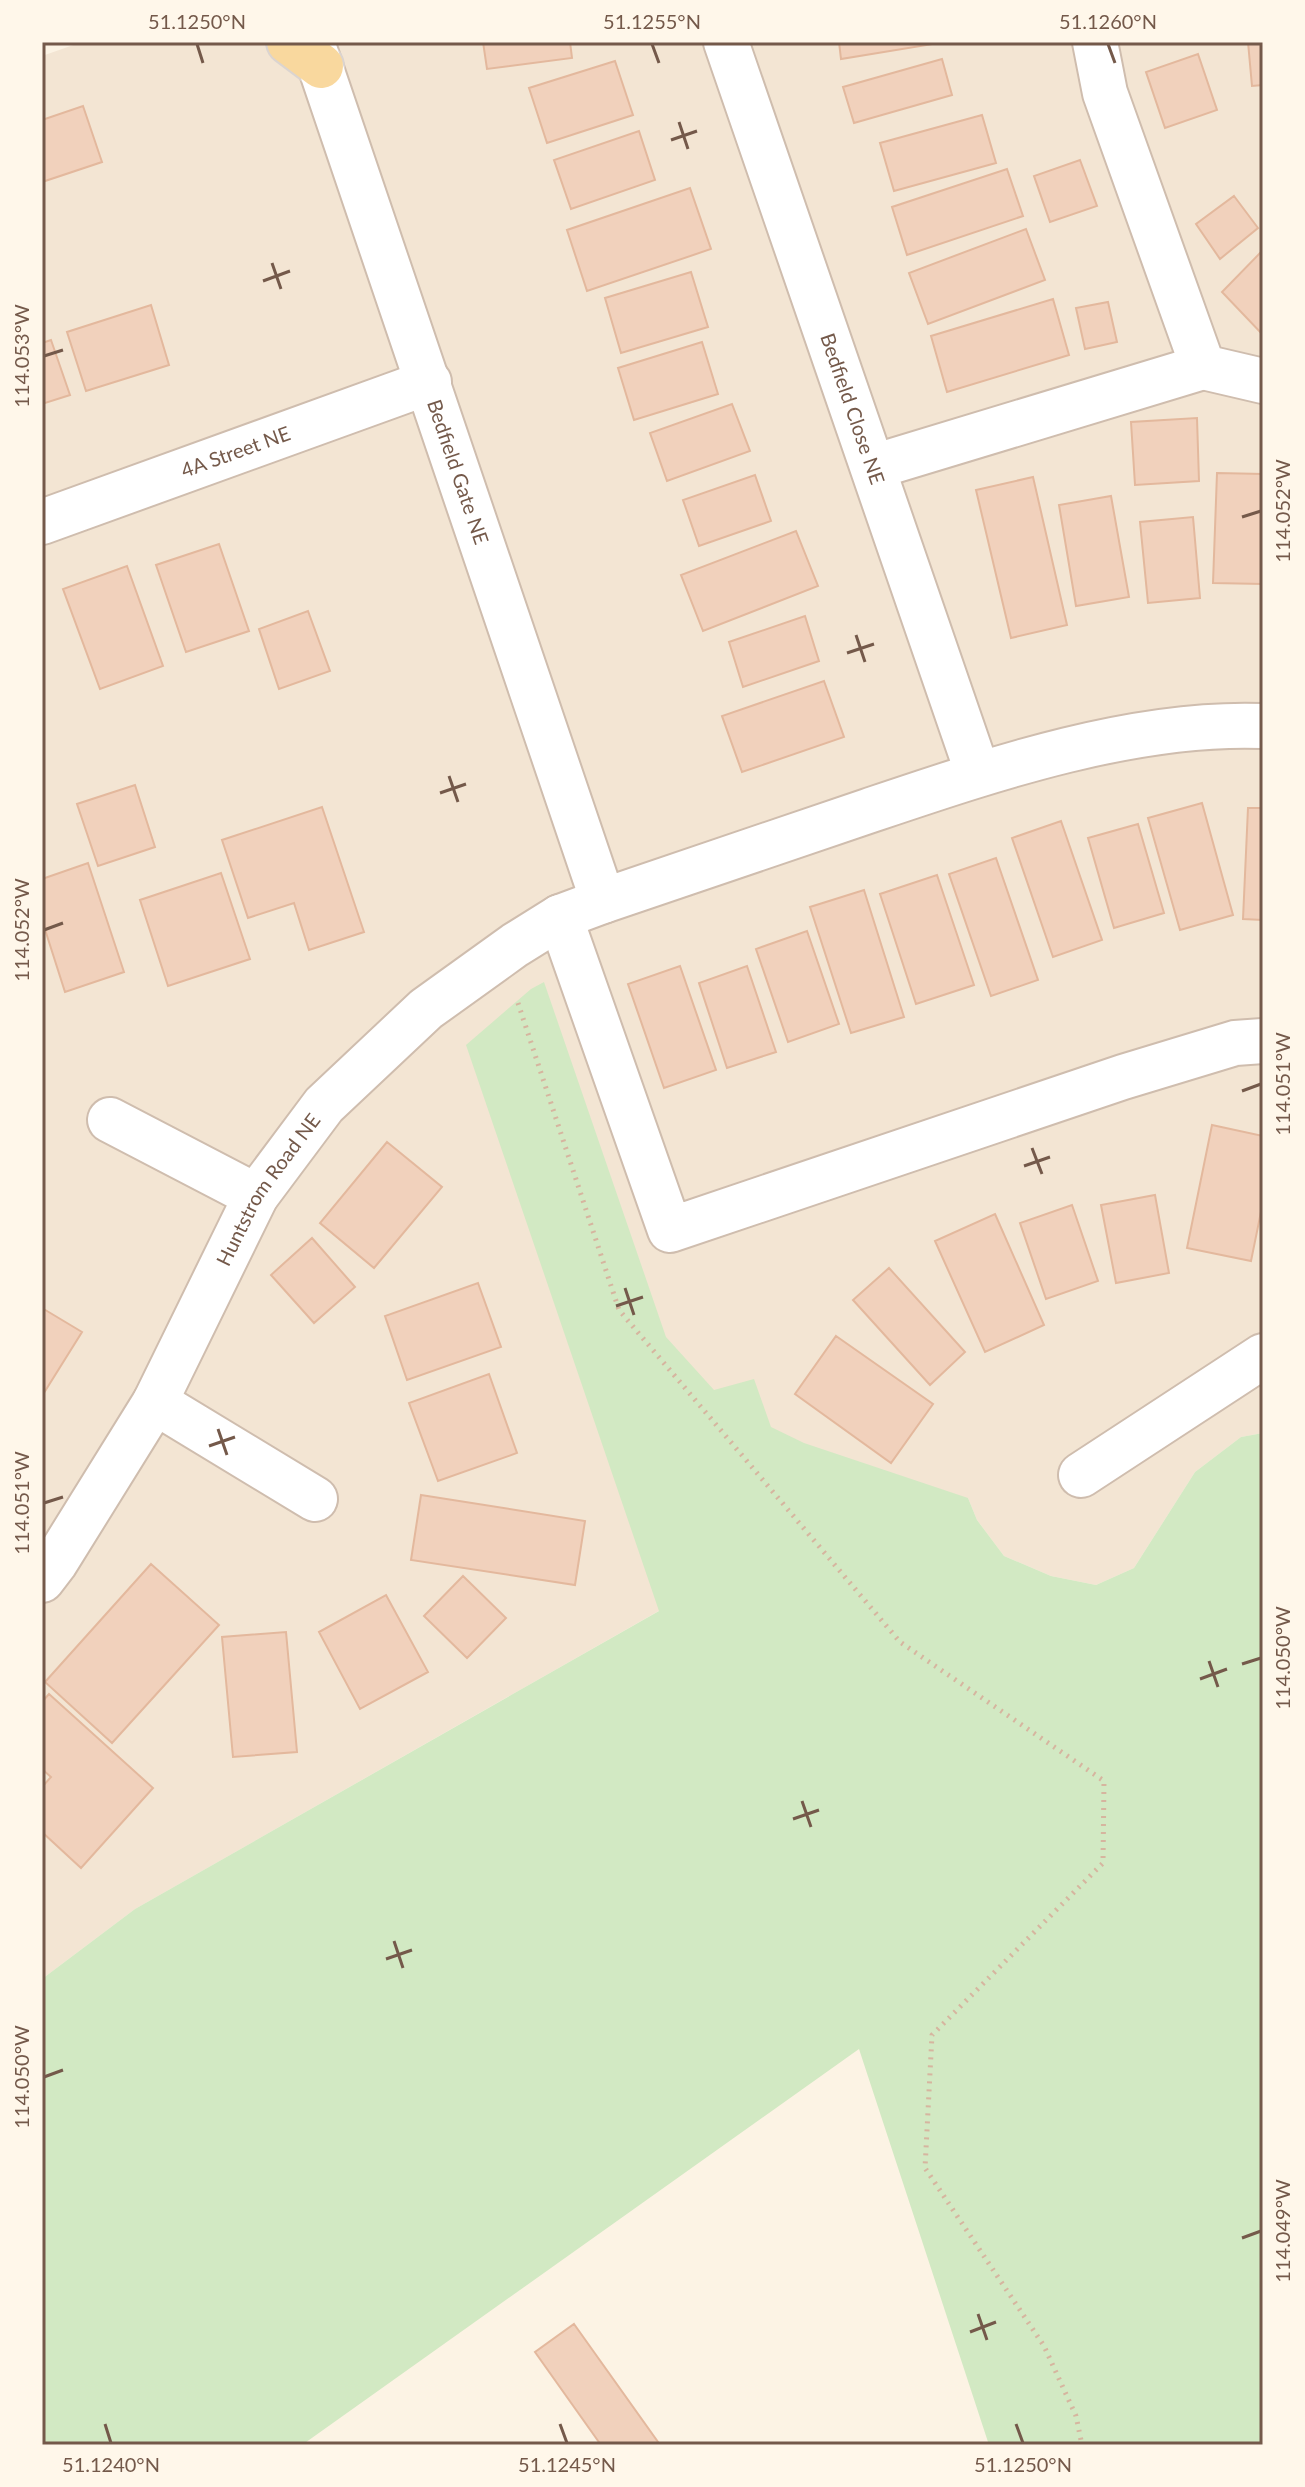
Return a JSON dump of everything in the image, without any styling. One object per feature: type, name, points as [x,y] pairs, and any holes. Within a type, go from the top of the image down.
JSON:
[{"type":"street","name":"Bedfield Close NE","points":[[726,42],[978,774]]},
{"type":"street","points":[[1095,42],[1105,93],[1203,367]]},
{"type":"street","name":"Bedfield Gate NE","points":[[307,50],[429,382],[603,901]]},
{"type":"street","points":[[873,467],[1203,367],[1263,381]]},
{"type":"street","name":"4A Street NE","points":[[42,522],[429,382]]},
{"type":"street","points":[[603,901],[978,774],[1112,740],[1229,725],[1263,726]]},
{"type":"street","name":"Huntstrom Road NE","points":[[42,1580],[155,1402],[256,1196],[324,1105],[426,1009],[560,917],[603,901]]},
{"type":"street","points":[[560,917],[670,1230],[1123,1077],[1235,1043],[1263,1041]]},
{"type":"street","points":[[110,1120],[256,1196]]},
{"type":"street","points":[[1081,1475],[1263,1356]]},
{"type":"street","points":[[155,1402],[315,1499]]},
{"type":"path","points":[[515,945],[518,1003],[619,1310],[900,1642],[1104,1781],[1103,1863],[932,2035],[925,2168],[1044,2346],[1076,2416],[1082,2445]]},
{"type":"shaded area","points":[[82,42],[1263,42],[1263,1433],[1241,1437],[1195,1472],[1134,1568],[1096,1585],[1051,1576],[1004,1556],[977,1520],[968,1498],[829,1514],[135,1909],[42,1979],[42,56]]},
{"type":"green space","points":[[544,982],[666,1337],[714,1390],[754,1379],[771,1427],[804,1443],[968,1498],[977,1520],[1004,1556],[1051,1576],[1096,1585],[1134,1568],[1195,1472],[1241,1437],[1263,1433],[1263,2445],[989,2445],[859,2049],[302,2445],[42,2445],[42,1979],[135,1909],[659,1611],[466,1045],[531,989]]},
{"type":"building","points":[[483,42],[570,42],[572,58],[487,69]]},
{"type":"building","points":[[839,42],[933,42],[933,44],[841,59]]},
{"type":"building","points":[[1248,42],[1263,42],[1263,85],[1252,86]]},
{"type":"building","points":[[1198,54],[1217,110],[1165,128],[1146,72]]},
{"type":"building","points":[[942,59],[952,95],[854,123],[843,87]]},
{"type":"building","points":[[615,61],[633,115],[547,143],[529,88]]},
{"type":"building","points":[[83,106],[102,162],[42,182],[42,120]]},
{"type":"building","points":[[982,115],[996,163],[894,191],[880,143]]},
{"type":"building","points":[[639,131],[655,180],[571,209],[554,160]]},
{"type":"building","points":[[1080,160],[1097,206],[1050,222],[1034,176]]},
{"type":"building","points":[[1007,169],[1023,216],[907,255],[892,207]]},
{"type":"building","points":[[690,188],[711,249],[587,291],[567,230]]},
{"type":"building","points":[[1234,196],[1258,228],[1220,259],[1196,224]]},
{"type":"building","points":[[1026,229],[1045,280],[928,324],[909,273]]},
{"type":"building","points":[[1263,250],[1263,335],[1222,292]]},
{"type":"building","points":[[691,272],[708,327],[621,353],[605,298]]},
{"type":"building","points":[[1053,299],[1069,355],[947,392],[931,336]]},
{"type":"building","points":[[1108,302],[1117,342],[1085,349],[1076,308]]},
{"type":"building","points":[[151,305],[169,365],[86,391],[67,332]]},
{"type":"building","points":[[51,340],[70,395],[42,404],[42,343]]},
{"type":"building","points":[[702,342],[718,394],[634,420],[618,368]]},
{"type":"building","points":[[732,404],[750,451],[667,481],[650,433]]},
{"type":"building","points":[[1197,418],[1199,481],[1135,485],[1131,422]]},
{"type":"building","points":[[1217,473],[1263,474],[1263,584],[1213,583]]},
{"type":"building","points":[[755,475],[771,521],[699,546],[683,500]]},
{"type":"building","points":[[1033,477],[1067,625],[1011,638],[976,490]]},
{"type":"building","points":[[1111,496],[1129,597],[1076,606],[1059,505]]},
{"type":"building","points":[[1193,517],[1200,598],[1148,603],[1140,522]]},
{"type":"building","points":[[796,531],[818,586],[703,631],[681,575]]},
{"type":"building","points":[[219,544],[249,631],[186,652],[156,565]]},
{"type":"building","points":[[127,566],[163,666],[100,689],[63,589]]},
{"type":"building","points":[[308,611],[330,671],[279,689],[259,629]]},
{"type":"building","points":[[805,616],[819,661],[743,687],[729,642]]},
{"type":"building","points":[[824,681],[844,737],[742,772],[722,716]]},
{"type":"building","points":[[135,785],[155,847],[98,866],[77,804]]},
{"type":"building","points":[[1202,803],[1233,915],[1180,930],[1148,818]]},
{"type":"building","points":[[322,807],[364,932],[309,950],[294,903],[248,918],[222,840]]},
{"type":"building","points":[[1248,808],[1263,808],[1263,920],[1243,919]]},
{"type":"building","points":[[1061,821],[1102,940],[1053,957],[1012,838]]},
{"type":"building","points":[[1138,824],[1164,913],[1114,928],[1088,838]]},
{"type":"building","points":[[996,858],[1038,980],[991,996],[949,874]]},
{"type":"building","points":[[88,863],[124,972],[65,992],[42,920],[42,879]]},
{"type":"building","points":[[221,873],[250,959],[168,986],[140,900]]},
{"type":"building","points":[[937,875],[974,985],[916,1004],[880,894]]},
{"type":"building","points":[[864,890],[904,1017],[851,1033],[810,907]]},
{"type":"building","points":[[807,931],[839,1024],[788,1042],[756,949]]},
{"type":"building","points":[[680,966],[716,1070],[664,1088],[628,984]]},
{"type":"building","points":[[747,966],[776,1052],[727,1068],[699,983]]},
{"type":"building","points":[[1212,1125],[1263,1136],[1263,1202],[1251,1261],[1187,1248]]},
{"type":"building","points":[[387,1142],[442,1187],[374,1268],[320,1223]]},
{"type":"building","points":[[1155,1195],[1169,1273],[1116,1283],[1101,1205]]},
{"type":"building","points":[[1072,1205],[1098,1281],[1046,1299],[1020,1223]]},
{"type":"building","points":[[995,1214],[1044,1325],[985,1352],[935,1241]]},
{"type":"building","points":[[312,1238],[355,1287],[314,1323],[271,1275]]},
{"type":"building","points":[[889,1268],[965,1352],[930,1385],[853,1300]]},
{"type":"building","points":[[478,1283],[501,1347],[407,1380],[385,1316]]},
{"type":"building","points":[[42,1308],[82,1332],[42,1396]]},
{"type":"building","points":[[836,1336],[933,1404],[891,1463],[795,1394]]},
{"type":"building","points":[[489,1374],[517,1453],[438,1481],[409,1403]]},
{"type":"building","points":[[421,1495],[585,1521],[575,1585],[411,1560]]},
{"type":"building","points":[[151,1564],[219,1625],[112,1743],[45,1682]]},
{"type":"building","points":[[463,1576],[506,1618],[467,1658],[424,1616]]},
{"type":"building","points":[[386,1595],[428,1672],[360,1709],[319,1632]]},
{"type":"building","points":[[286,1632],[297,1752],[233,1757],[222,1637]]},
{"type":"building","points":[[49,1694],[153,1788],[81,1868],[42,1832],[42,1787],[51,1777],[42,1769],[42,1702]]},
{"type":"building","points":[[574,2324],[658,2442],[653,2445],[601,2445],[535,2352]]}]
